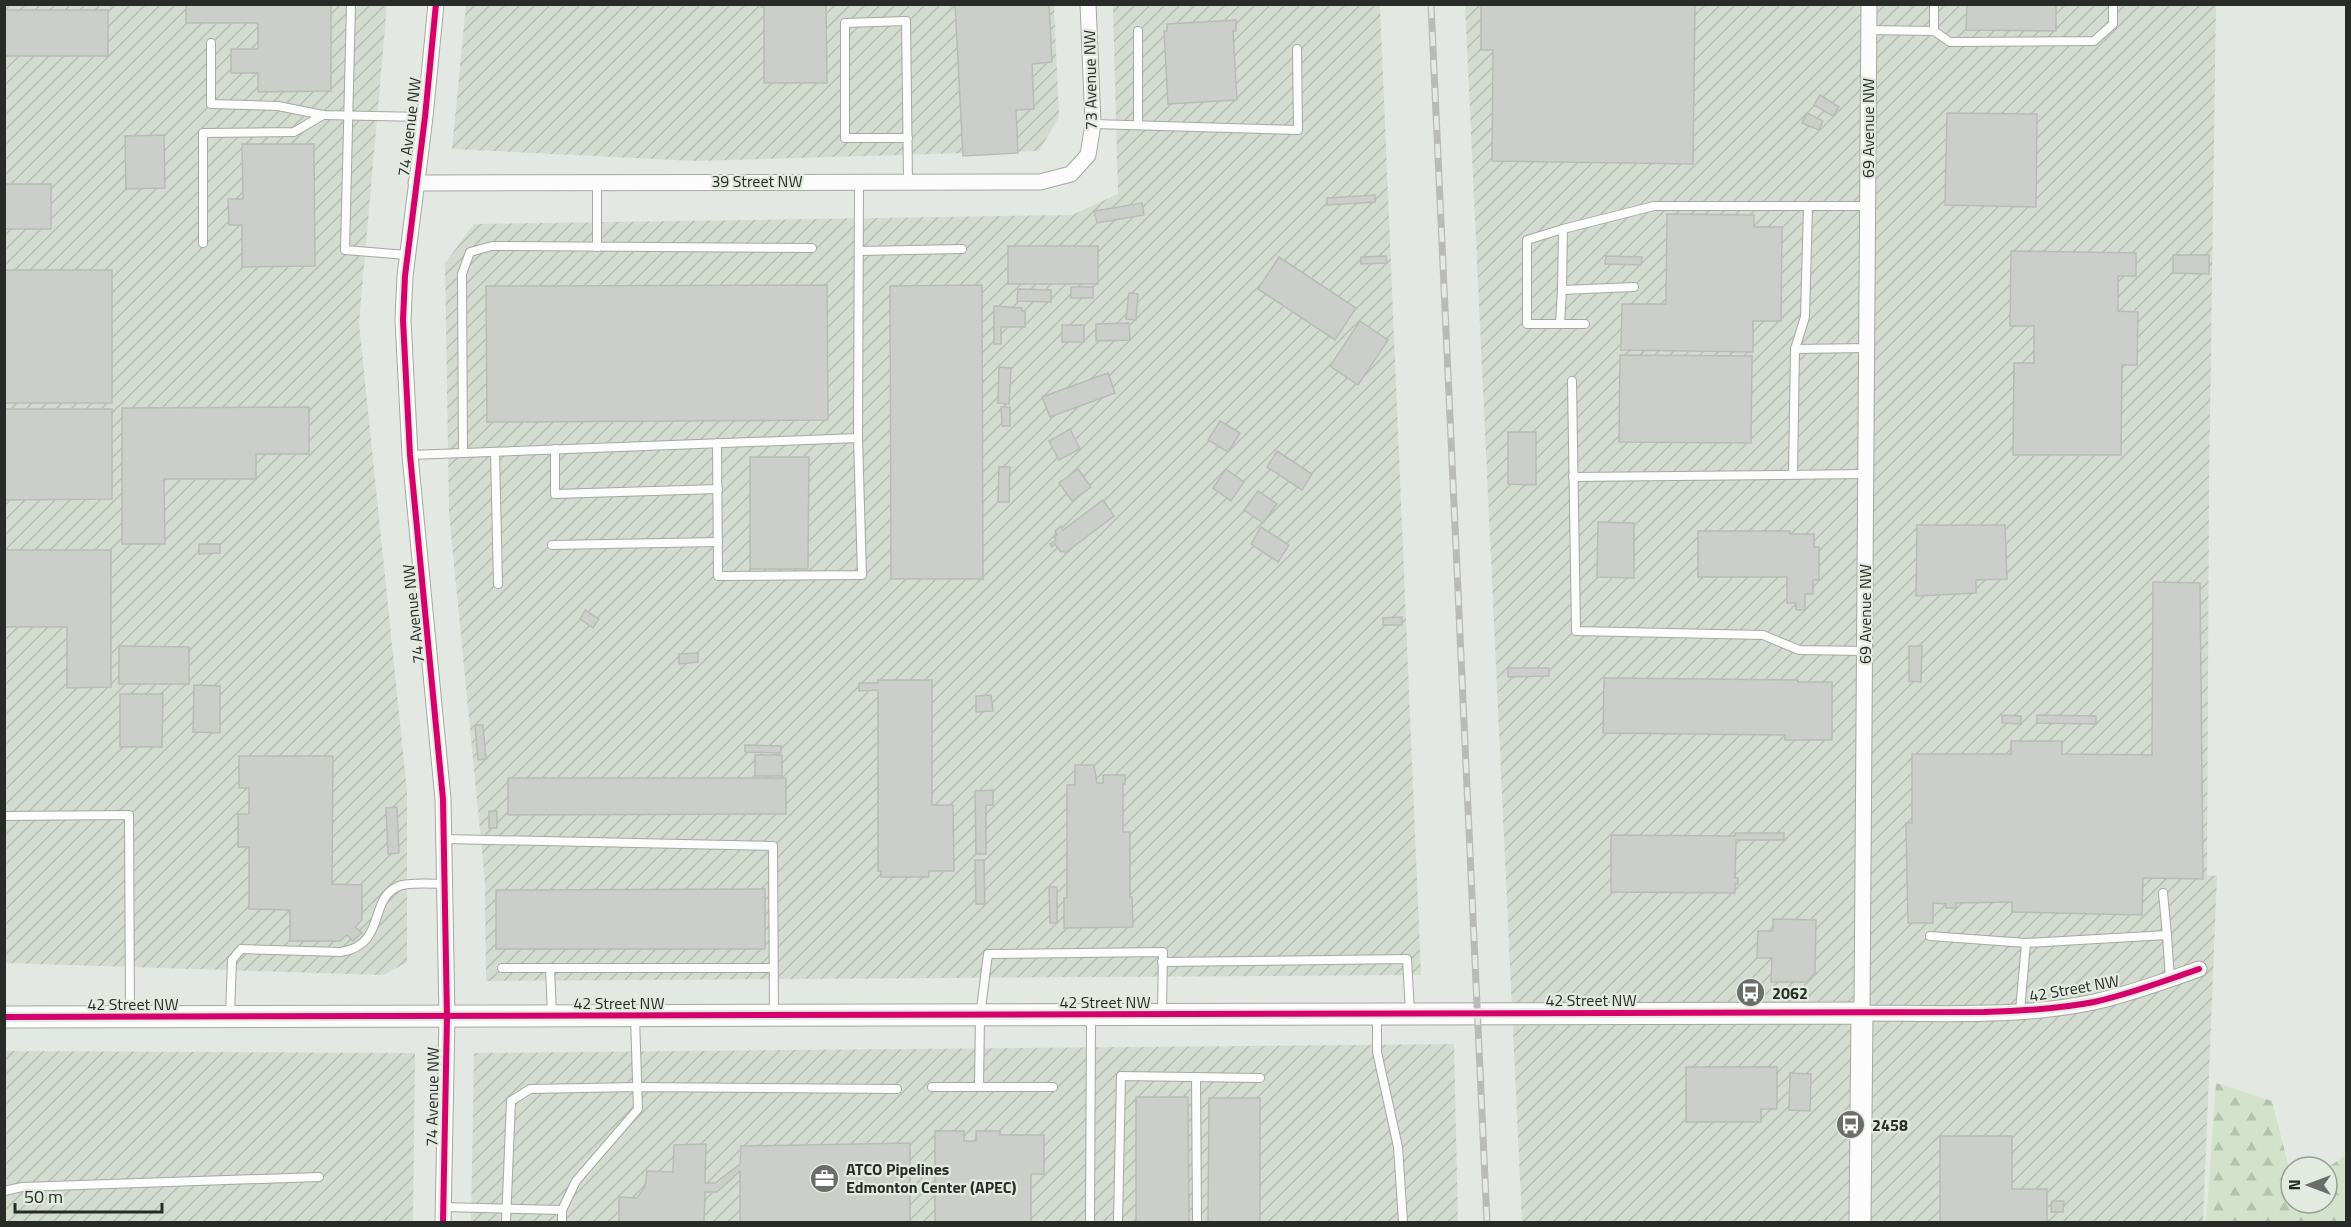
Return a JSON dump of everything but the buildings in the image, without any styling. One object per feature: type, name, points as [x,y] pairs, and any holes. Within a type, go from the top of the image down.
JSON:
[{"type":"street","name":"74 Avenue NW","points":[[436,4],[425,117],[407,255],[403,358],[410,455],[434,689],[444,839],[447,1017],[443,1215]]},
{"type":"street","name":"73 Avenue NW","points":[[1088,4],[1093,123],[1088,155]]},
{"type":"street","name":"69 Avenue NW","points":[[1860,1222],[1869,4]]},
{"type":"street","name":"39 Street NW","points":[[416,183],[1040,182],[1071,174],[1088,155]]},
{"type":"street","name":"42 Street NW","points":[[4,1017],[980,1016],[2020,1011],[2093,1002],[2132,992],[2199,969]]},
{"type":"lane","points":[[351,4],[345,250],[407,255]]},
{"type":"lane","points":[[1934,4],[1934,31]]},
{"type":"lane","points":[[1869,30],[1934,31],[1950,42],[2094,41],[2113,24],[2113,4]]},
{"type":"lane","points":[[908,138],[845,138],[845,23],[906,21],[908,138],[908,181]]},
{"type":"lane","points":[[1138,31],[1138,125]]},
{"type":"lane","points":[[210,43],[212,104],[278,106],[323,115],[425,117]]},
{"type":"lane","points":[[1093,123],[1298,130],[1297,49]]},
{"type":"lane","points":[[203,243],[203,134],[294,132],[323,115]]},
{"type":"lane","points":[[717,443],[718,576],[862,575],[858,438],[859,181]]},
{"type":"lane","points":[[597,182],[597,247]]},
{"type":"lane","points":[[1585,324],[1527,324],[1527,240],[1654,206],[1868,206]]},
{"type":"lane","points":[[1793,473],[1795,349],[1805,317],[1808,206]]},
{"type":"lane","points":[[1560,324],[1563,229]]},
{"type":"lane","points":[[463,453],[462,274],[470,252],[492,246],[812,248]]},
{"type":"lane","points":[[859,251],[962,249]]},
{"type":"lane","points":[[1562,290],[1634,287]]},
{"type":"lane","points":[[1795,349],[1867,348]]},
{"type":"lane","points":[[1572,381],[1576,631],[1763,635],[1799,650],[1864,651]]},
{"type":"lane","points":[[410,455],[858,438]]},
{"type":"lane","points":[[555,449],[555,494],[718,489]]},
{"type":"lane","points":[[495,452],[498,584]]},
{"type":"lane","points":[[1574,477],[1866,474]]},
{"type":"lane","points":[[552,545],[718,542]]},
{"type":"lane","points":[[4,816],[129,815],[130,1017]]},
{"type":"lane","points":[[444,839],[773,846],[774,1016]]},
{"type":"lane","points":[[230,1017],[232,960],[241,949],[341,952],[353,950],[362,945],[370,935],[380,906],[392,890],[400,885],[446,884]]},
{"type":"lane","points":[[2163,893],[2170,979]]},
{"type":"lane","points":[[1930,936],[2026,943],[2166,935]]},
{"type":"lane","points":[[2020,1011],[2026,943]]},
{"type":"lane","points":[[980,1087],[980,1016],[988,954],[1162,952],[1162,1015]]},
{"type":"lane","points":[[1162,962],[1407,959],[1410,1014]]},
{"type":"lane","points":[[502,968],[772,968]]},
{"type":"lane","points":[[550,968],[552,1016]]},
{"type":"lane","points":[[1377,1014],[1377,1052],[1398,1147],[1403,1222]]},
{"type":"lane","points":[[1090,1222],[1091,1015]]},
{"type":"lane","points":[[562,1222],[562,1210],[576,1181],[638,1109],[634,1016]]},
{"type":"lane","points":[[1118,1222],[1121,1076],[1260,1078]]},
{"type":"lane","points":[[1196,1077],[1197,1222]]},
{"type":"lane","points":[[506,1222],[512,1101],[530,1089],[637,1087],[897,1089]]},
{"type":"lane","points":[[932,1087],[1053,1087]]},
{"type":"lane","points":[[4,1191],[22,1187],[319,1177]]},
{"type":"lane","points":[[443,1215],[506,1209],[562,1210]]},
{"type":"shaded area","points":[[5,5],[387,5],[359,323],[407,791],[407,962],[384,975],[5,963]]},
{"type":"shaded area","points":[[466,5],[1054,5],[1059,117],[1039,151],[695,161],[452,149]]},
{"type":"shaded area","points":[[1113,5],[1380,5],[1421,975],[486,981],[485,882],[449,513],[445,263],[474,224],[1072,215],[1118,194]]},
{"type":"shaded area","points":[[1465,5],[2216,5],[2209,487],[2207,875],[2217,876],[2203,1222],[1522,1222]]},
{"type":"shaded area","points":[[1454,1044],[1458,1222],[471,1222],[474,1053]]},
{"type":"shaded area","points":[[5,1051],[415,1053],[413,1222],[5,1222]]},
{"type":"green space","points":[[2216,1083],[2272,1101],[2286,1155],[2279,1155],[2279,1215],[2339,1215],[2339,1160],[2346,1155],[2346,1222],[2206,1222]]},
{"type":"railway","points":[[1431,4],[1487,1222]]},
{"type":"cycle path","points":[[436,4],[425,117],[405,276],[403,320],[410,455],[443,799],[447,1017],[443,1222]]},
{"type":"cycle path","points":[[4,1017],[1984,1012],[2039,1009],[2094,1002],[2199,969]]},
{"type":"place","name":"2062","points":[[1751,993]]},
{"type":"place","name":"2458","points":[[1851,1125]]},
{"type":"place","name":"ATCO Pipelines Edmonton Center (APEC)","points":[[825,1178]]}]
